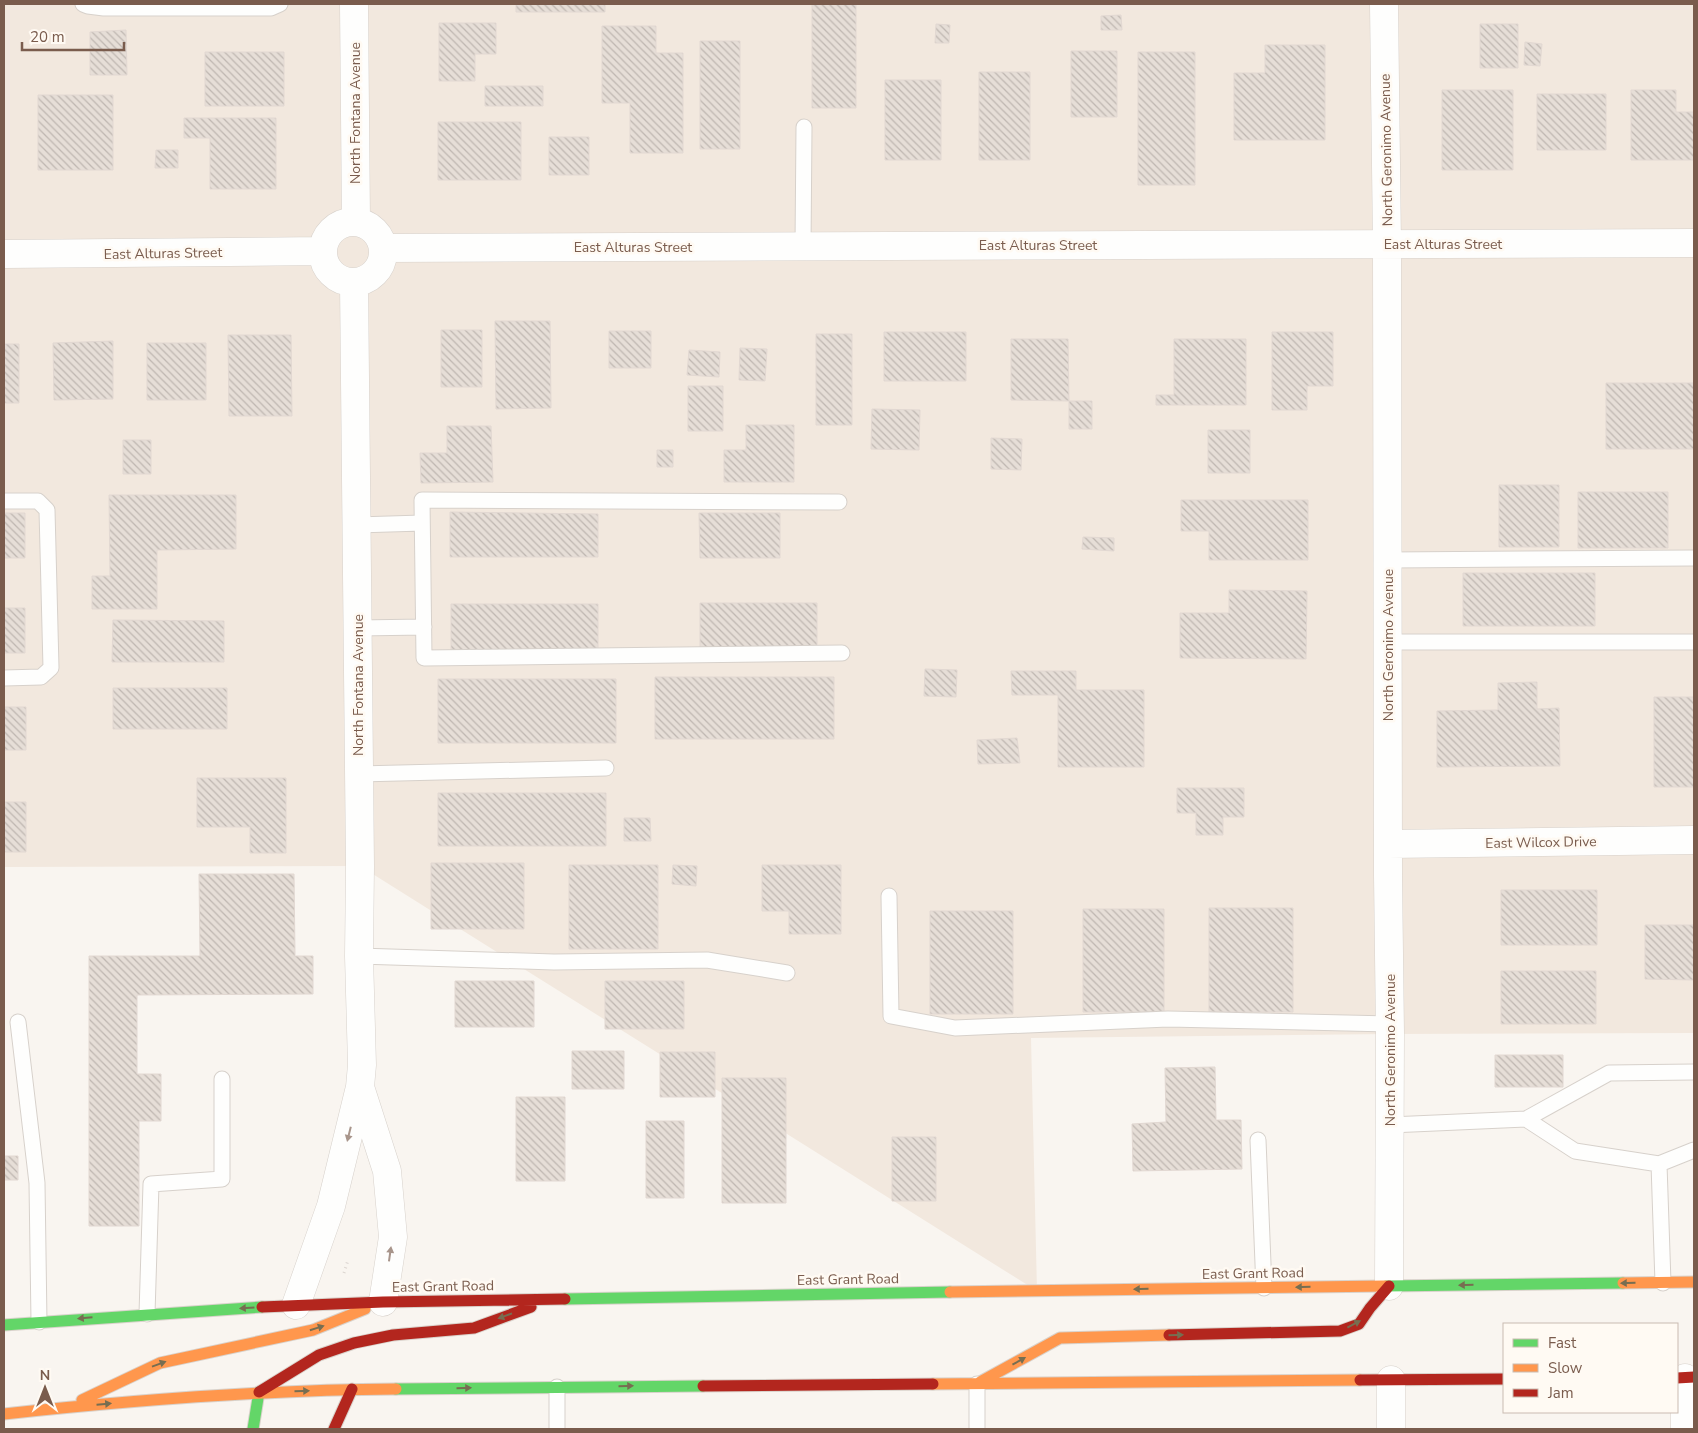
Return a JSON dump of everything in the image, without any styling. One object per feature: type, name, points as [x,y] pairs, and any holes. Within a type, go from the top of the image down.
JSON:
[{"type":"main road","name":"East Grant Road","points":[[4,1325],[147,1314],[383,1302],[1694,1282]]},
{"type":"main road","points":[[977,1384],[1060,1338],[1340,1331],[1359,1324],[1370,1308],[1390,1286]]},
{"type":"main road","points":[[253,1429],[259,1392],[303,1363],[319,1355],[354,1343],[393,1335],[474,1328],[551,1300]]},
{"type":"main road","points":[[67,1407],[160,1363],[313,1330],[383,1302]]},
{"type":"main road","points":[[4,1414],[67,1407],[259,1392],[557,1387],[1503,1379]]},
{"type":"main road","points":[[334,1429],[352,1390]]},
{"type":"street","name":"North Fontana Avenue","points":[[354,4],[356,222]]},
{"type":"street","name":"North Geronimo Avenue","points":[[1384,4],[1387,245],[1390,1286]]},
{"type":"street","points":[[356,222],[365,224],[372,229],[379,236],[383,248],[384,254],[381,264],[375,273],[367,279],[354,282],[346,282],[336,278],[329,271],[322,251],[324,241],[337,226],[356,222]]},
{"type":"street","name":"East Alturas Street","points":[[383,248],[1694,243]]},
{"type":"street","name":"East Alturas Street","points":[[4,254],[322,251]]},
{"type":"street","name":"North Fontana Avenue","points":[[354,282],[359,956],[362,1065],[360,1087]]},
{"type":"street","name":"East Wilcox Drive","points":[[1388,844],[1694,840]]},
{"type":"street","points":[[360,1087],[387,1171],[393,1237],[383,1302]]},
{"type":"street","points":[[296,1305],[331,1206],[360,1087]]},
{"type":"street","points":[[1685,1378],[1685,1429]]},
{"type":"street","points":[[1391,1380],[1391,1429]]},
{"type":"lane","points":[[83,4],[104,8],[271,8],[280,4]]},
{"type":"lane","points":[[803,246],[804,126]]},
{"type":"lane","points":[[839,502],[422,500],[424,658],[842,653]]},
{"type":"lane","points":[[4,501],[38,501],[47,510],[51,668],[41,677],[4,678]]},
{"type":"lane","points":[[357,525],[422,523]]},
{"type":"lane","points":[[1388,560],[1694,558]]},
{"type":"lane","points":[[358,628],[424,627]]},
{"type":"lane","points":[[1388,642],[1694,642]]},
{"type":"lane","points":[[359,774],[606,768]]},
{"type":"lane","points":[[889,896],[891,1016],[954,1028],[1168,1019],[1390,1024]]},
{"type":"lane","points":[[359,956],[554,962],[706,960],[787,973]]},
{"type":"lane","points":[[18,1022],[37,1183],[39,1322]]},
{"type":"lane","points":[[1390,1125],[1526,1118],[1609,1073],[1694,1072]]},
{"type":"lane","points":[[147,1314],[151,1184],[222,1179],[222,1079]]},
{"type":"lane","points":[[1526,1118],[1574,1151],[1659,1164],[1694,1150]]},
{"type":"lane","points":[[1258,1140],[1264,1288]]},
{"type":"lane","points":[[1659,1164],[1663,1282]]},
{"type":"lane","points":[[977,1384],[977,1429]]},
{"type":"lane","points":[[557,1387],[557,1429]]},
{"type":"shaded area","points":[[4,4],[1694,4],[1694,1033],[1031,1038],[1037,1291],[360,866],[4,867]]},
{"type":"building","points":[[516,4],[605,4],[605,12],[516,12]]},
{"type":"building","points":[[812,4],[856,4],[856,108],[812,108]]},
{"type":"building","points":[[1121,15],[1122,30],[1101,30],[1101,16]]},
{"type":"building","points":[[439,23],[496,23],[496,54],[475,54],[475,81],[439,81]]},
{"type":"building","points":[[936,24],[950,25],[949,43],[935,43]]},
{"type":"building","points":[[1480,24],[1518,24],[1518,68],[1480,68]]},
{"type":"building","points":[[602,26],[656,26],[656,53],[683,53],[683,153],[630,153],[630,103],[602,103]]},
{"type":"building","points":[[126,30],[127,75],[90,75],[90,32]]},
{"type":"building","points":[[700,41],[740,41],[740,149],[700,149]]},
{"type":"building","points":[[1525,42],[1542,44],[1540,66],[1524,65]]},
{"type":"building","points":[[1265,45],[1325,45],[1325,140],[1234,140],[1234,73],[1265,73]]},
{"type":"building","points":[[1071,51],[1117,51],[1117,117],[1071,117]]},
{"type":"building","points":[[205,52],[284,52],[284,106],[205,106]]},
{"type":"building","points":[[1138,52],[1195,52],[1195,185],[1138,185]]},
{"type":"building","points":[[979,72],[1030,72],[1030,160],[979,160]]},
{"type":"building","points":[[885,80],[941,80],[941,160],[885,160]]},
{"type":"building","points":[[485,86],[543,86],[543,106],[485,106]]},
{"type":"building","points":[[1442,90],[1513,90],[1513,170],[1442,170]]},
{"type":"building","points":[[1631,90],[1676,90],[1676,112],[1694,112],[1694,160],[1631,160]]},
{"type":"building","points":[[1537,94],[1606,94],[1606,150],[1537,150]]},
{"type":"building","points":[[38,95],[113,95],[113,170],[38,170]]},
{"type":"building","points":[[184,118],[276,118],[276,189],[210,189],[210,138],[184,138]]},
{"type":"building","points":[[438,122],[521,122],[521,180],[438,180]]},
{"type":"building","points":[[549,137],[589,137],[589,175],[549,175]]},
{"type":"building","points":[[156,150],[178,150],[178,168],[155,168]]},
{"type":"building","points":[[495,321],[550,321],[551,408],[496,409]]},
{"type":"building","points":[[441,330],[482,330],[482,387],[441,387]]},
{"type":"building","points":[[609,331],[651,331],[651,368],[609,368]]},
{"type":"building","points":[[884,332],[966,332],[966,381],[884,381]]},
{"type":"building","points":[[1272,332],[1333,332],[1333,386],[1307,386],[1307,410],[1272,410]]},
{"type":"building","points":[[816,334],[852,334],[852,425],[816,425]]},
{"type":"building","points":[[228,335],[291,335],[292,416],[229,416]]},
{"type":"building","points":[[1011,339],[1068,339],[1069,401],[1011,400]]},
{"type":"building","points":[[1174,339],[1246,339],[1246,405],[1156,405],[1156,395],[1174,395]]},
{"type":"building","points":[[113,341],[113,399],[54,400],[53,343]]},
{"type":"building","points":[[147,343],[206,343],[206,400],[147,400]]},
{"type":"building","points":[[4,344],[19,344],[19,403],[4,403]]},
{"type":"building","points":[[740,348],[767,349],[765,381],[739,380]]},
{"type":"building","points":[[689,350],[720,352],[719,377],[687,375]]},
{"type":"building","points":[[1606,383],[1694,383],[1694,449],[1606,449]]},
{"type":"building","points":[[688,386],[723,386],[723,431],[688,431]]},
{"type":"building","points":[[1069,401],[1092,401],[1092,429],[1069,429]]},
{"type":"building","points":[[872,409],[920,410],[919,450],[871,449]]},
{"type":"building","points":[[746,425],[794,425],[794,482],[724,482],[724,450],[746,450]]},
{"type":"building","points":[[447,426],[491,426],[493,482],[421,483],[420,453],[447,453]]},
{"type":"building","points":[[1208,430],[1250,430],[1250,473],[1208,473]]},
{"type":"building","points":[[991,438],[1022,439],[1021,470],[991,469]]},
{"type":"building","points":[[123,440],[151,440],[151,474],[123,474]]},
{"type":"building","points":[[657,450],[673,450],[673,467],[657,467]]},
{"type":"building","points":[[1499,485],[1559,485],[1559,547],[1499,547]]},
{"type":"building","points":[[1578,492],[1668,492],[1668,548],[1578,548]]},
{"type":"building","points":[[109,495],[236,495],[236,549],[157,550],[157,609],[92,609],[92,576],[110,576]]},
{"type":"building","points":[[1181,500],[1308,500],[1308,560],[1209,560],[1209,531],[1181,531]]},
{"type":"building","points":[[450,512],[598,514],[598,557],[450,557]]},
{"type":"building","points":[[4,513],[25,513],[25,558],[4,558]]},
{"type":"building","points":[[699,513],[780,513],[780,558],[700,558]]},
{"type":"building","points":[[1083,537],[1114,538],[1114,551],[1082,549]]},
{"type":"building","points":[[1463,573],[1595,573],[1595,626],[1463,626]]},
{"type":"building","points":[[1229,590],[1307,591],[1306,659],[1180,658],[1180,613],[1229,613]]},
{"type":"building","points":[[700,603],[817,603],[817,646],[700,650]]},
{"type":"building","points":[[451,604],[598,604],[598,650],[451,652]]},
{"type":"building","points":[[4,608],[25,608],[25,653],[4,653]]},
{"type":"building","points":[[113,620],[224,621],[224,662],[112,662]]},
{"type":"building","points":[[925,669],[957,670],[956,697],[924,696]]},
{"type":"building","points":[[1011,671],[1076,671],[1076,690],[1144,690],[1144,767],[1058,767],[1058,695],[1012,695]]},
{"type":"building","points":[[655,677],[834,677],[834,739],[655,739]]},
{"type":"building","points":[[438,679],[616,679],[616,743],[438,743]]},
{"type":"building","points":[[1537,682],[1537,709],[1559,708],[1560,766],[1437,767],[1437,711],[1498,710],[1498,683]]},
{"type":"building","points":[[113,688],[227,688],[227,729],[113,729]]},
{"type":"building","points":[[1654,697],[1694,697],[1694,787],[1654,787]]},
{"type":"building","points":[[4,707],[26,707],[26,750],[4,750]]},
{"type":"building","points":[[1017,738],[1020,763],[978,764],[977,740]]},
{"type":"building","points":[[197,778],[286,778],[286,853],[250,853],[250,827],[197,827]]},
{"type":"building","points":[[1177,788],[1244,788],[1244,817],[1223,817],[1223,835],[1196,835],[1196,813],[1177,813]]},
{"type":"building","points":[[438,793],[606,793],[606,846],[438,846]]},
{"type":"building","points":[[4,802],[26,802],[26,852],[4,852]]},
{"type":"building","points":[[624,818],[650,818],[651,841],[624,841]]},
{"type":"building","points":[[431,863],[524,863],[524,929],[431,929]]},
{"type":"building","points":[[569,865],[658,865],[658,949],[569,949]]},
{"type":"building","points":[[673,865],[697,866],[696,886],[672,884]]},
{"type":"building","points":[[762,865],[841,865],[841,934],[789,934],[789,911],[762,911]]},
{"type":"building","points":[[199,874],[294,874],[295,956],[313,956],[313,994],[137,995],[137,1074],[161,1074],[161,1121],[139,1121],[139,1226],[89,1226],[89,956],[200,956]]},
{"type":"building","points":[[1501,890],[1597,890],[1597,945],[1501,945]]},
{"type":"building","points":[[1209,908],[1293,908],[1293,1012],[1209,1012]]},
{"type":"building","points":[[1083,909],[1164,909],[1164,1012],[1083,1012]]},
{"type":"building","points":[[930,911],[1013,911],[1013,1014],[930,1014]]},
{"type":"building","points":[[1645,925],[1694,925],[1694,980],[1645,979]]},
{"type":"building","points":[[1501,971],[1596,971],[1596,1024],[1501,1024]]},
{"type":"building","points":[[455,981],[534,981],[534,1027],[455,1027]]},
{"type":"building","points":[[605,981],[684,981],[684,1029],[605,1029]]},
{"type":"building","points":[[572,1051],[624,1051],[624,1089],[572,1089]]},
{"type":"building","points":[[660,1052],[715,1052],[715,1097],[660,1097]]},
{"type":"building","points":[[1495,1055],[1563,1055],[1563,1087],[1495,1087]]},
{"type":"building","points":[[1215,1067],[1216,1120],[1241,1120],[1242,1169],[1133,1171],[1132,1124],[1166,1122],[1165,1068]]},
{"type":"building","points":[[722,1078],[786,1078],[786,1203],[722,1203]]},
{"type":"building","points":[[516,1097],[565,1097],[565,1181],[516,1181]]},
{"type":"building","points":[[646,1121],[684,1121],[684,1198],[646,1198]]},
{"type":"building","points":[[892,1137],[936,1137],[936,1201],[892,1201]]},
{"type":"building","points":[[4,1156],[18,1156],[18,1180],[4,1180]]},
{"type":"traffic: fast","points":[[1386,1286],[1623,1283]]},
{"type":"traffic: fast","points":[[565,1299],[950,1292]]},
{"type":"traffic: fast","points":[[4,1325],[262,1307]]},
{"type":"traffic: fast","points":[[396,1389],[703,1386]]},
{"type":"traffic: fast","points":[[253,1429],[259,1392]]},
{"type":"traffic: slow","points":[[1623,1283],[1694,1282]]},
{"type":"traffic: slow","points":[[950,1292],[1386,1286]]},
{"type":"traffic: slow","points":[[82,1400],[160,1363],[313,1330],[365,1309]]},
{"type":"traffic: slow","points":[[980,1382],[1060,1338],[1169,1335]]},
{"type":"traffic: slow","points":[[933,1384],[1360,1380]]},
{"type":"traffic: slow","points":[[4,1414],[200,1397],[298,1391],[396,1389]]},
{"type":"traffic: jam","points":[[1169,1335],[1340,1331],[1359,1324],[1389,1286]]},
{"type":"traffic: jam","points":[[262,1307],[383,1302],[565,1299]]},
{"type":"traffic: jam","points":[[259,1392],[319,1355],[354,1343],[393,1335],[474,1328],[531,1307]]},
{"type":"traffic: jam","points":[[1678,1378],[1694,1377]]},
{"type":"traffic: jam","points":[[1360,1380],[1503,1379]]},
{"type":"traffic: jam","points":[[703,1386],[933,1384]]},
{"type":"traffic: jam","points":[[334,1429],[352,1389]]}]
